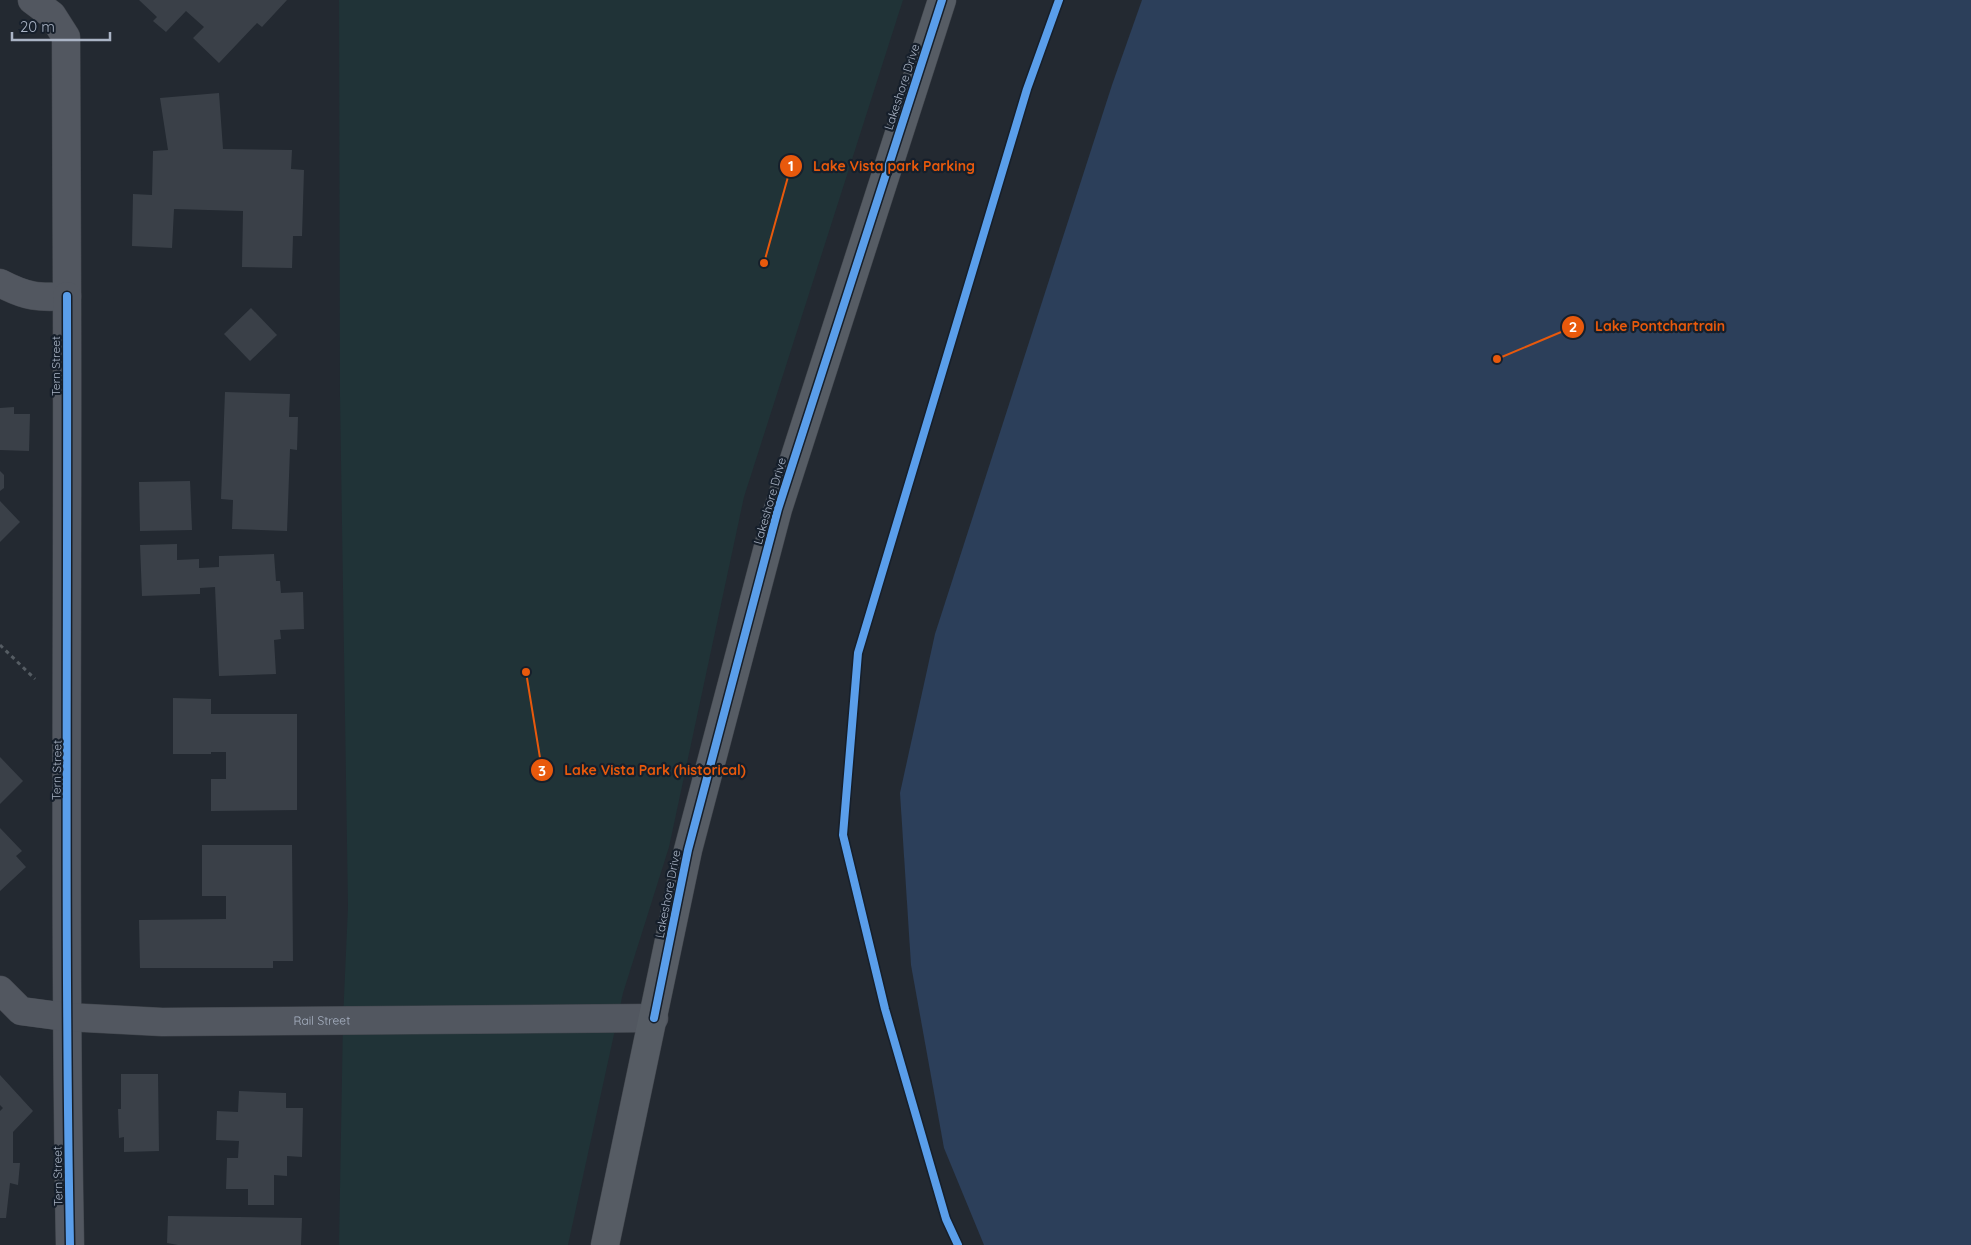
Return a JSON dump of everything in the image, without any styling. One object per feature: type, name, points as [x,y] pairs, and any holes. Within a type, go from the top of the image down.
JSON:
[{"type":"street","name":"Tern Street","points":[[32,0],[52,14],[66,36],[68,296],[66,1017],[70,1245]]},
{"type":"street","name":"Lakeshore Drive","points":[[605,1245],[688,850],[778,509],[942,0]]},
{"type":"street","points":[[0,283],[16,292],[38,298],[68,296]]},
{"type":"street","name":"Rail Street","points":[[0,990],[21,1011],[66,1017],[162,1022],[654,1018]]},
{"type":"green space","points":[[339,0],[903,0],[744,497],[669,847],[623,993],[568,1245],[339,1245],[343,1020],[348,907],[340,397]]},
{"type":"water","points":[[1142,0],[1971,0],[1971,1245],[984,1245],[944,1148],[911,965],[900,793],[935,634],[1112,85]]},
{"type":"building","points":[[139,0],[287,0],[262,27],[257,23],[219,63],[193,38],[204,27],[186,11],[166,32],[153,21],[157,17]]},
{"type":"building","points":[[219,93],[223,149],[292,150],[291,169],[304,170],[302,236],[293,236],[292,268],[242,267],[243,211],[174,209],[172,248],[132,246],[133,194],[152,195],[153,151],[168,150],[160,98]]},
{"type":"building","points":[[251,308],[277,335],[250,361],[224,334]]},
{"type":"building","points":[[225,392],[290,394],[289,417],[298,417],[297,450],[290,449],[287,531],[232,529],[233,500],[221,499]]},
{"type":"building","points":[[14,407],[14,414],[30,414],[29,451],[0,450],[0,408]]},
{"type":"building","points":[[0,471],[4,475],[4,488],[0,491]]},
{"type":"building","points":[[190,481],[192,530],[140,531],[139,482]]},
{"type":"building","points":[[0,501],[20,522],[0,542]]},
{"type":"building","points":[[177,544],[177,560],[199,559],[199,568],[219,567],[219,556],[274,554],[276,581],[280,581],[281,593],[303,592],[304,629],[280,630],[281,639],[274,640],[276,674],[219,676],[215,587],[200,588],[200,594],[142,596],[140,545]]},
{"type":"building","points":[[173,698],[211,699],[211,714],[297,714],[297,810],[211,811],[211,779],[226,779],[226,752],[173,754]]},
{"type":"building","points":[[0,757],[23,781],[0,804]]},
{"type":"building","points":[[0,828],[22,851],[16,856],[26,867],[0,891]]},
{"type":"building","points":[[202,845],[292,845],[293,961],[273,961],[273,968],[140,968],[139,920],[226,919],[226,896],[202,896]]},
{"type":"building","points":[[121,1074],[158,1074],[159,1151],[124,1152],[124,1137],[119,1138],[118,1109],[121,1109]]},
{"type":"building","points":[[0,1075],[33,1111],[13,1132],[13,1163],[20,1163],[18,1185],[10,1183],[6,1218],[0,1218],[0,1111],[3,1108],[0,1105]]},
{"type":"building","points":[[239,1091],[286,1093],[286,1108],[303,1108],[302,1157],[287,1156],[287,1176],[274,1175],[274,1205],[248,1205],[248,1189],[226,1189],[227,1158],[238,1158],[239,1141],[216,1140],[217,1111],[238,1112]]},
{"type":"building","points":[[168,1216],[302,1218],[301,1245],[178,1245],[167,1243]]},
{"type":"cycle path","points":[[654,1018],[688,850],[778,509],[942,0]]},
{"type":"cycle path","points":[[958,1245],[946,1219],[885,1009],[843,835],[858,653],[1027,89],[1059,0]]},
{"type":"cycle path","points":[[67,296],[67,889],[70,1245]]},
{"type":"place","name":"Lake Vista park Parking","points":[[764,263]]},
{"type":"place","name":"Lake Pontchartrain","points":[[1497,359]]},
{"type":"place","name":"Lake Vista Park (historical)","points":[[526,672]]}]
